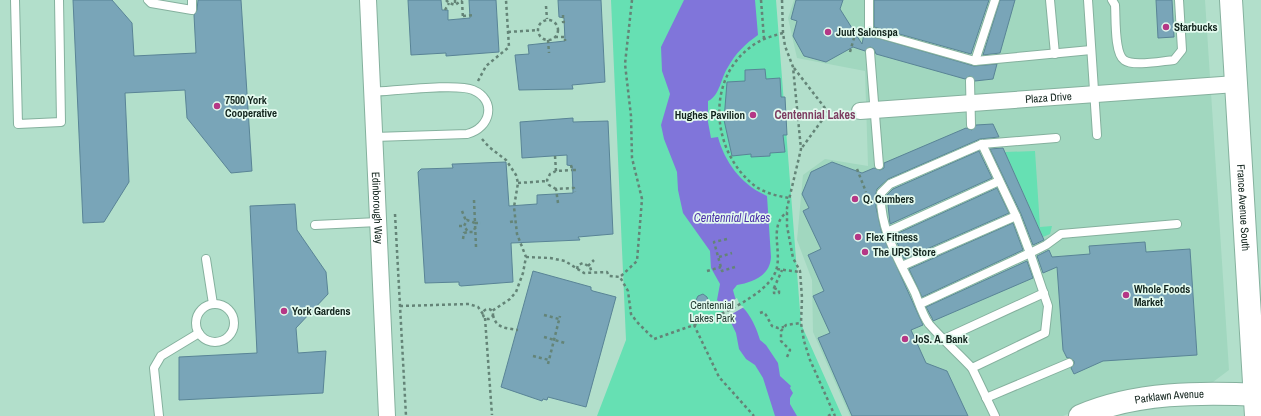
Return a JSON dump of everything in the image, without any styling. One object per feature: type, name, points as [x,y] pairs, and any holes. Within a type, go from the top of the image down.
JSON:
[{"type":"main road","name":"France Avenue South","points":[[1231,0],[1257,402]]},
{"type":"main road","name":"Parklawn Avenue","points":[[1080,416],[1105,406],[1129,401],[1219,393],[1257,402]]},
{"type":"street","name":"Edinborough Way","points":[[368,0],[387,416]]},
{"type":"street","name":"Plaza Drive","points":[[868,110],[971,104],[1236,84]]},
{"type":"lane","points":[[15,0],[18,124],[61,122],[59,0]]},
{"type":"lane","points":[[148,0],[151,3],[192,10],[192,0]]},
{"type":"lane","points":[[869,0],[869,31],[975,61],[1091,50]]},
{"type":"lane","points":[[975,61],[995,0]]},
{"type":"lane","points":[[1050,0],[1055,54]]},
{"type":"lane","points":[[1088,0],[1097,135]]},
{"type":"lane","points":[[1112,0],[1115,5],[1118,51],[1124,60],[1134,63],[1174,60],[1182,50],[1179,0]]},
{"type":"lane","points":[[870,52],[868,110],[879,165]]},
{"type":"lane","points":[[970,81],[971,125]]},
{"type":"lane","points":[[372,92],[458,88],[473,90],[484,99],[488,111],[485,122],[477,130],[467,134],[374,138]]},
{"type":"lane","points":[[995,416],[972,368],[928,322],[887,232],[880,206],[881,194],[890,184],[982,144],[1056,138]]},
{"type":"lane","points":[[972,368],[1045,333],[1048,306],[1016,216],[982,144]]},
{"type":"lane","points":[[887,232],[999,181]]},
{"type":"lane","points":[[902,266],[1016,216]]},
{"type":"lane","points":[[315,225],[378,222]]},
{"type":"lane","points":[[920,304],[1030,253],[1046,245],[1061,234],[1177,224]]},
{"type":"lane","points":[[206,259],[213,304]]},
{"type":"lane","points":[[944,339],[1044,294]]},
{"type":"lane","points":[[213,304],[219,304],[230,311],[233,316],[234,329],[226,338],[214,342],[208,341],[199,333],[196,321],[198,315],[207,306],[213,304]]},
{"type":"lane","points":[[159,416],[154,368],[161,356],[199,333]]},
{"type":"lane","points":[[986,398],[1069,363]]},
{"type":"path","points":[[446,0],[455,5],[462,1],[463,17],[474,15]]},
{"type":"path","points":[[455,0],[455,5]]},
{"type":"path","points":[[473,90],[486,66],[509,47],[506,0]]},
{"type":"path","points":[[526,257],[561,260],[584,273],[607,272],[609,276],[620,277],[637,261],[642,207],[641,191],[632,158],[632,116],[625,64],[632,0]]},
{"type":"path","points":[[761,0],[764,39]]},
{"type":"path","points":[[782,0],[783,34],[788,57],[793,68],[828,112],[801,149]]},
{"type":"path","points":[[445,10],[449,3]]},
{"type":"path","points":[[546,6],[547,19]]},
{"type":"path","points":[[547,19],[556,22],[564,22],[563,15]]},
{"type":"path","points":[[547,19],[541,23],[539,30],[541,36],[548,40]]},
{"type":"path","points":[[555,37],[558,30],[556,22]]},
{"type":"path","points":[[508,32],[539,30]]},
{"type":"path","points":[[850,52],[856,31]]},
{"type":"path","points":[[783,34],[764,39],[745,51],[732,67],[721,93],[719,104],[719,122],[726,149],[744,175],[762,190],[789,198]]},
{"type":"path","points":[[548,40],[555,37],[565,37],[565,42]]},
{"type":"path","points":[[548,40],[549,53]]},
{"type":"path","points":[[793,68],[801,149],[787,212],[789,242],[800,272],[802,284],[801,323],[810,360],[834,415],[828,416]]},
{"type":"path","points":[[477,130],[489,147],[509,164],[514,171],[518,183],[514,207],[515,221],[518,238],[526,257],[523,273],[516,292],[510,299],[492,311]]},
{"type":"path","points":[[555,156],[556,171]]},
{"type":"path","points":[[571,165],[572,170]]},
{"type":"path","points":[[547,181],[550,174],[556,171],[577,170]]},
{"type":"path","points":[[857,170],[866,192]]},
{"type":"path","points":[[518,183],[547,181]]},
{"type":"path","points":[[547,181],[551,188],[574,188],[574,192]]},
{"type":"path","points":[[556,189],[558,203]]},
{"type":"path","points":[[474,200],[476,248]]},
{"type":"path","points":[[462,211],[466,221],[464,226]]},
{"type":"path","points":[[620,277],[628,291],[631,314],[636,322],[654,339],[721,314],[765,286],[773,276],[776,269],[778,227],[781,218],[787,212]]},
{"type":"path","points":[[466,221],[469,220],[475,223],[481,223]]},
{"type":"path","points":[[510,222],[515,221]]},
{"type":"path","points":[[459,226],[464,226]]},
{"type":"path","points":[[464,226],[468,232]]},
{"type":"path","points":[[463,239],[464,233],[473,232],[475,228]]},
{"type":"path","points":[[728,239],[714,242],[722,271],[735,267]]},
{"type":"path","points":[[718,257],[732,254]]},
{"type":"path","points":[[588,266],[594,260]]},
{"type":"path","points":[[577,269],[581,263],[588,266],[592,273]]},
{"type":"path","points":[[707,271],[721,267]]},
{"type":"path","points":[[776,269],[800,272]]},
{"type":"path","points":[[774,288],[782,270]]},
{"type":"path","points":[[400,306],[469,304],[478,307],[484,316],[490,319],[493,315]]},
{"type":"path","points":[[492,311],[486,309],[484,316],[492,416]]},
{"type":"path","points":[[492,311],[496,322],[502,327],[518,330]]},
{"type":"path","points":[[760,314],[763,312],[772,326],[778,328],[801,323]]},
{"type":"path","points":[[533,356],[548,362],[560,317],[544,315]]},
{"type":"path","points":[[694,324],[719,377],[754,416]]},
{"type":"path","points":[[784,327],[780,339],[790,350],[787,357]]},
{"type":"path","points":[[544,337],[565,343]]},
{"type":"shaded area","points":[[794,0],[1205,0],[1229,370],[1209,385],[1120,392],[1063,416],[850,416],[813,332],[812,280],[797,240],[803,175],[825,159],[868,166],[865,71],[797,58],[788,18]]},
{"type":"green space","name":"Centennial Lakes Park","points":[[611,0],[776,0],[801,324],[842,416],[597,416],[626,340]]},
{"type":"green space","points":[[1035,151],[1040,227],[1052,226],[1050,234],[1043,237],[1005,152]]},
{"type":"water","name":"Centennial Lakes","points":[[684,0],[755,0],[758,35],[745,45],[734,57],[726,71],[718,91],[712,99],[708,101],[708,122],[711,138],[718,137],[725,156],[736,172],[750,186],[767,196],[771,257],[770,264],[768,269],[760,277],[737,285],[733,290],[737,301],[753,321],[760,340],[766,345],[778,363],[780,376],[791,386],[790,388],[793,393],[790,398],[790,404],[797,416],[775,416],[763,378],[755,365],[746,359],[739,349],[736,333],[723,306],[717,300],[720,284],[711,268],[710,251],[683,213],[678,190],[677,172],[664,139],[661,125],[670,94],[662,71],[661,47]]},
{"type":"pier","points":[[737,298],[740,305],[744,307],[725,318],[722,307]]},
{"type":"building","name":"7500 York Cooperative","points":[[73,0],[112,0],[132,23],[134,56],[196,53],[194,15],[197,10],[198,0],[241,0],[252,171],[231,173],[187,118],[185,90],[125,93],[129,182],[104,222],[83,223]]},
{"type":"building","points":[[408,0],[441,0],[442,10],[448,10],[448,20],[470,18],[469,0],[496,0],[499,52],[446,56],[446,53],[411,55]]},
{"type":"building","points":[[558,0],[601,0],[605,82],[572,85],[573,89],[519,90],[515,55],[529,54],[528,45],[565,41],[564,18],[559,17]]},
{"type":"building","points":[[796,0],[843,0],[840,9],[862,44],[864,34],[974,66],[997,64],[993,79],[975,81],[970,76],[965,79],[876,54],[874,49],[870,47],[865,51],[853,47],[826,62],[804,56],[793,36],[797,21],[791,19]]},
{"type":"building","points":[[874,0],[989,0],[971,54],[874,27]]},
{"type":"building","points":[[1000,0],[1015,0],[1000,53],[983,55]]},
{"type":"building","name":"Starbucks","points":[[1156,0],[1172,0],[1174,37],[1158,38]]},
{"type":"building","name":"Hughes Pavilion","points":[[765,69],[766,79],[780,78],[781,97],[785,97],[787,135],[783,135],[785,152],[770,153],[770,156],[751,157],[751,154],[732,156],[724,120],[727,82],[745,81],[745,70]]},
{"type":"building","points":[[573,118],[573,122],[608,121],[613,234],[578,237],[580,240],[511,243],[513,282],[461,286],[459,285],[459,282],[425,283],[418,172],[421,169],[453,168],[452,164],[506,162],[509,206],[537,204],[537,195],[573,193],[572,166],[567,165],[567,155],[522,158],[520,122]]},
{"type":"building","points":[[993,124],[999,137],[980,139],[888,179],[877,189],[876,193],[876,207],[882,234],[923,325],[911,330],[926,363],[947,371],[968,416],[852,416],[818,338],[830,333],[813,296],[824,291],[808,255],[821,249],[803,211],[809,208],[802,194],[811,172],[832,162],[862,173],[874,168],[880,170],[884,168],[884,163],[966,128],[972,130],[976,125]]},
{"type":"building","points":[[1003,148],[1044,240],[1033,245],[1021,214],[990,149]]},
{"type":"building","points":[[979,151],[992,178],[890,224],[887,195],[893,189]]},
{"type":"building","points":[[997,188],[1009,213],[904,259],[894,235]]},
{"type":"building","name":"York Gardens","points":[[295,204],[297,230],[326,272],[328,294],[296,328],[298,353],[326,351],[323,393],[179,400],[179,357],[257,353],[250,206]]},
{"type":"building","points":[[1013,223],[1023,250],[922,297],[909,269]]},
{"type":"building","name":"Whole Foods Market","points":[[1145,242],[1146,252],[1190,249],[1197,355],[1103,361],[1074,374],[1071,368],[1074,361],[1067,358],[1063,350],[1057,267],[1043,273],[1037,256],[1049,250],[1052,257],[1090,254],[1089,246]]},
{"type":"building","points":[[1027,261],[1033,278],[933,321],[926,307]]},
{"type":"building","points":[[533,271],[591,287],[591,290],[593,291],[616,297],[586,407],[548,397],[547,400],[543,399],[542,401],[501,387]]},
{"type":"building","points":[[703,294],[707,297],[709,304],[702,307],[698,305],[696,300],[698,296]]},
{"type":"place","name":"Starbucks","points":[[1166,27]]},
{"type":"place","name":"Juut Salonspa","points":[[828,32]]},
{"type":"place","name":"7500 York Cooperative","points":[[217,106]]},
{"type":"place","name":"Hughes Pavilion","points":[[753,115]]},
{"type":"place","name":"Q. Cumbers","points":[[855,199]]},
{"type":"place","name":"Flex Fitness","points":[[858,237]]},
{"type":"place","name":"The UPS Store","points":[[865,252]]},
{"type":"place","name":"Whole Foods Market","points":[[1126,295]]},
{"type":"place","name":"York Gardens","points":[[284,311]]},
{"type":"place","name":"JoS. A. Bank","points":[[905,339]]},
{"type":"district","name":"Centennial Lakes","points":[[815,115]]}]
